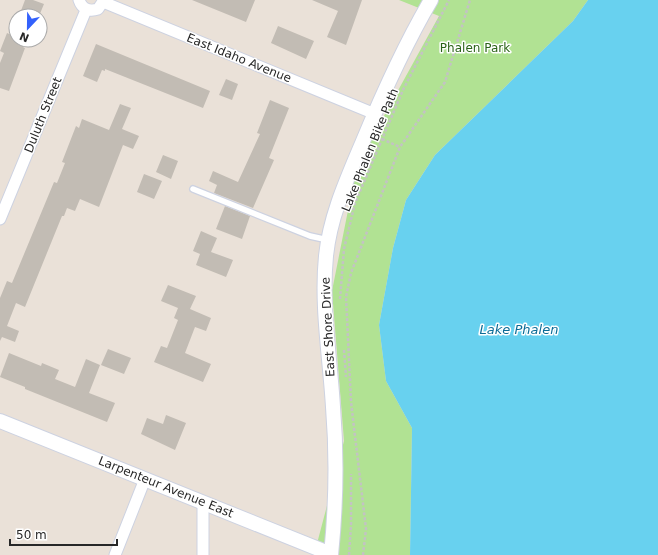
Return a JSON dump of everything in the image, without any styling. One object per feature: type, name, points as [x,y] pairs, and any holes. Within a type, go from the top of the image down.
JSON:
[{"type":"street","points":[[79,0],[80,4],[86,10],[98,9],[103,1]]},
{"type":"street","name":"East Shore Drive","points":[[331,554],[335,511],[335,437],[325,297],[328,240],[337,205],[375,114],[398,61],[431,0]]},
{"type":"street","name":"East Idaho Avenue","points":[[103,1],[375,114]]},
{"type":"street","name":"Duluth Street","points":[[0,219],[86,10]]},
{"type":"street","name":"Larpenteur Avenue East","points":[[0,421],[331,554]]},
{"type":"street","points":[[115,555],[145,479]]},
{"type":"street","points":[[203,502],[203,555]]},
{"type":"lane","points":[[193,189],[295,231],[328,240]]},
{"type":"path","name":"Lake Phalen Bike Path","points":[[340,306],[344,249],[355,203],[403,90],[449,0]]},
{"type":"path","points":[[364,555],[366,529],[351,402],[346,297],[351,273],[400,147],[445,82],[470,0]]},
{"type":"path","points":[[382,139],[400,147]]},
{"type":"path","points":[[343,346],[348,412]]},
{"type":"path","points":[[349,555],[351,525],[351,473]]},
{"type":"green space","name":"Phalen Park","points":[[399,0],[588,0],[573,21],[435,155],[406,200],[393,248],[379,325],[386,381],[412,428],[410,555],[314,555],[344,441],[332,291],[357,165],[439,16]]},
{"type":"water","name":"Lake Phalen","points":[[588,0],[658,0],[658,555],[410,555],[412,428],[386,381],[379,325],[393,248],[406,200],[435,155],[573,21]]},
{"type":"building","points":[[25,0],[33,0],[44,4],[42,8],[22,8]]},
{"type":"building","points":[[192,0],[255,0],[246,22]]},
{"type":"building","points":[[312,0],[362,0],[346,45],[327,37],[338,11]]},
{"type":"building","points":[[278,26],[314,41],[306,59],[271,43]]},
{"type":"building","points":[[7,33],[8,48],[25,48],[9,91],[0,88],[0,63],[4,53],[0,51]]},
{"type":"building","points":[[96,44],[210,91],[203,108],[105,69],[105,71],[102,70],[97,82],[83,76]]},
{"type":"building","points":[[226,79],[238,84],[232,100],[219,95]]},
{"type":"building","points":[[270,100],[289,108],[269,158],[274,160],[253,208],[214,193],[217,185],[209,181],[213,171],[238,182],[260,134],[257,133]]},
{"type":"building","points":[[120,104],[131,108],[122,129],[139,136],[133,149],[123,145],[99,207],[80,199],[75,211],[67,208],[64,216],[62,216],[25,307],[16,303],[7,326],[19,331],[15,342],[2,337],[0,341],[0,298],[7,281],[12,283],[54,182],[57,183],[65,163],[62,162],[76,126],[79,128],[82,119],[109,130]]},
{"type":"building","points":[[163,155],[178,161],[171,179],[156,172]]},
{"type":"building","points":[[144,174],[162,181],[154,199],[137,192]]},
{"type":"building","points":[[225,206],[250,216],[242,239],[216,229]]},
{"type":"building","points":[[201,231],[217,238],[211,252],[233,260],[226,277],[196,265],[200,254],[193,251]]},
{"type":"building","points":[[168,285],[196,296],[190,309],[211,318],[206,331],[195,327],[185,353],[211,364],[203,382],[154,362],[161,346],[167,348],[178,320],[174,318],[178,308],[161,301]]},
{"type":"building","points":[[108,349],[131,358],[124,374],[101,365]]},
{"type":"building","points":[[9,353],[41,366],[42,363],[59,370],[55,379],[75,387],[86,359],[100,365],[89,393],[115,403],[107,422],[25,389],[25,387],[0,377]]},
{"type":"building","points":[[166,415],[186,423],[175,450],[141,434],[147,418],[163,424]]}]
